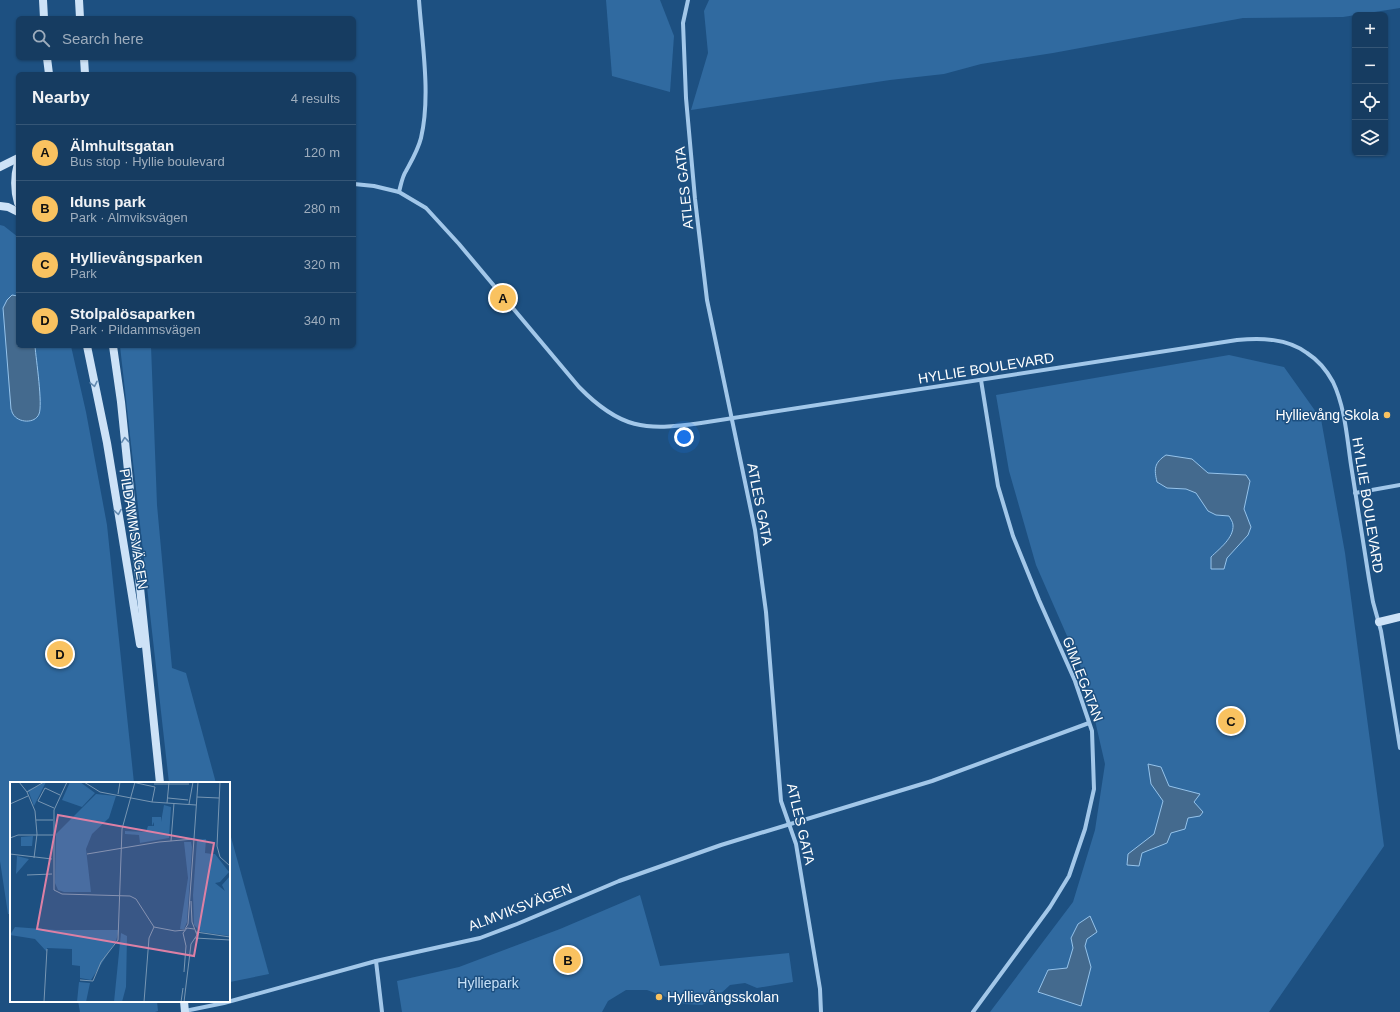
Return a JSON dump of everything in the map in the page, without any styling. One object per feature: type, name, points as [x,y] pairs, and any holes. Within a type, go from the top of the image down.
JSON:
[{"type":"main road","points":[[43,0],[44,16]]},
{"type":"main road","points":[[79,0],[80,16]]},
{"type":"main road","points":[[47,60],[49,72]]},
{"type":"main road","points":[[84,60],[85,72]]},
{"type":"main road","points":[[0,167],[16,159]]},
{"type":"main road","points":[[16,169],[14,187],[16,195]]},
{"type":"main road","points":[[0,206],[8,207],[16,211]]},
{"type":"main road","name":"PILDAMMSVÄGEN","points":[[87,348],[107,443],[152,716]]},
{"type":"main road","name":"PILDAMMSVÄGEN","points":[[113,348],[121,402],[160,782]]},
{"type":"main road","points":[[1379,622],[1400,617]]},
{"type":"main road","points":[[184,1002],[185,1012]]},
{"type":"street","points":[[399,192],[405,172],[413,161],[421,138],[425,112],[425,86],[419,0]]},
{"type":"street","name":"ATLES GATA","points":[[688,0],[683,23],[684,46],[694,191],[707,300],[756,537],[766,612],[781,801],[796,844],[820,989],[821,1012]]},
{"type":"street","name":"HYLLIE BOULEVARD","points":[[356,184],[374,186],[399,192],[426,208],[594,403],[610,414],[637,424],[651,427],[674,427],[1237,340],[1272,339],[1289,344],[1306,352],[1325,370],[1332,382],[1341,406],[1369,579],[1373,602],[1379,622],[1400,748]]},
{"type":"street","name":"GIMLEGATAN","points":[[973,1012],[1050,907],[1069,876],[1085,829],[1094,789],[1092,731],[1075,681],[1039,600],[1013,536],[998,486],[981,380]]},
{"type":"street","points":[[1355,493],[1400,485]]},
{"type":"street","name":"ALMVIKSVÄGEN","points":[[230,1001],[376,961],[480,938],[619,881],[789,824],[932,781],[1089,723]]},
{"type":"street","points":[[376,961],[382,1012]]},
{"type":"street","name":"ALMVIKSVÄGEN","points":[[185,1012],[228,1002]]},
{"type":"green space","points":[[606,0],[660,0],[674,36],[670,92],[612,76]]},
{"type":"green space","points":[[709,0],[1400,0],[1400,8],[1375,12],[1352,12],[1352,16],[1343,17],[1243,18],[1053,53],[981,64],[944,74],[890,80],[691,110],[708,53],[704,11]]},
{"type":"green space","points":[[0,225],[4,226],[16,235],[16,348],[71,348],[86,412],[107,525],[134,782],[10,782],[10,914],[8,914],[0,861]]},
{"type":"green space","points":[[120,348],[151,348],[157,505],[172,668],[186,673],[216,782],[169,782]]},
{"type":"green space","points":[[1229,355],[1284,367],[1321,419],[1345,553],[1384,846],[1269,1012],[990,1012],[1073,902],[1095,830],[1105,764],[1085,677],[1036,565],[1009,471],[996,395]]},
{"type":"green space","points":[[230,834],[269,974],[230,982]]},
{"type":"green space","name":"Hylliepark","points":[[640,895],[660,966],[789,953],[793,982],[757,988],[745,983],[730,985],[716,998],[702,1005],[685,1004],[647,990],[626,990],[608,1001],[602,1012],[402,1012],[397,981],[459,967],[560,929]]},
{"type":"green space","points":[[78,1002],[157,1002],[158,1011],[155,1012],[80,1012]]},
{"type":"shaded area","points":[[12,295],[16,296],[16,348],[35,348],[40,392],[40,409],[37,417],[30,421],[22,421],[15,417],[11,409],[3,308],[7,300]]},
{"type":"shaded area","points":[[1166,455],[1192,459],[1208,473],[1246,475],[1250,481],[1244,509],[1251,527],[1248,535],[1227,558],[1224,569],[1211,569],[1211,557],[1229,539],[1233,530],[1233,525],[1229,516],[1216,515],[1208,511],[1196,493],[1186,489],[1167,488],[1157,482],[1155,470],[1157,464]]},
{"type":"shaded area","points":[[1148,764],[1161,767],[1169,786],[1200,794],[1194,802],[1203,812],[1200,816],[1188,818],[1185,829],[1171,833],[1167,843],[1142,853],[1139,866],[1127,865],[1128,854],[1154,834],[1163,801],[1151,784]]},
{"type":"shaded area","points":[[1090,916],[1097,932],[1087,939],[1085,946],[1091,967],[1081,1006],[1038,992],[1048,970],[1067,968],[1073,948],[1071,938],[1078,924]]},
{"type":"place","name":"Älmhultsgatan","points":[[503,298]]},
{"type":"place","name":"Hyllievång Skola","points":[[1387,415]]},
{"type":"place","name":"Stolpalösaparken","points":[[60,654]]},
{"type":"place","name":"Hyllievångsparken","points":[[1231,721]]},
{"type":"place","name":"Iduns park","points":[[568,960]]},
{"type":"place","name":"Hyllievångsskolan","points":[[659,997]]}]
